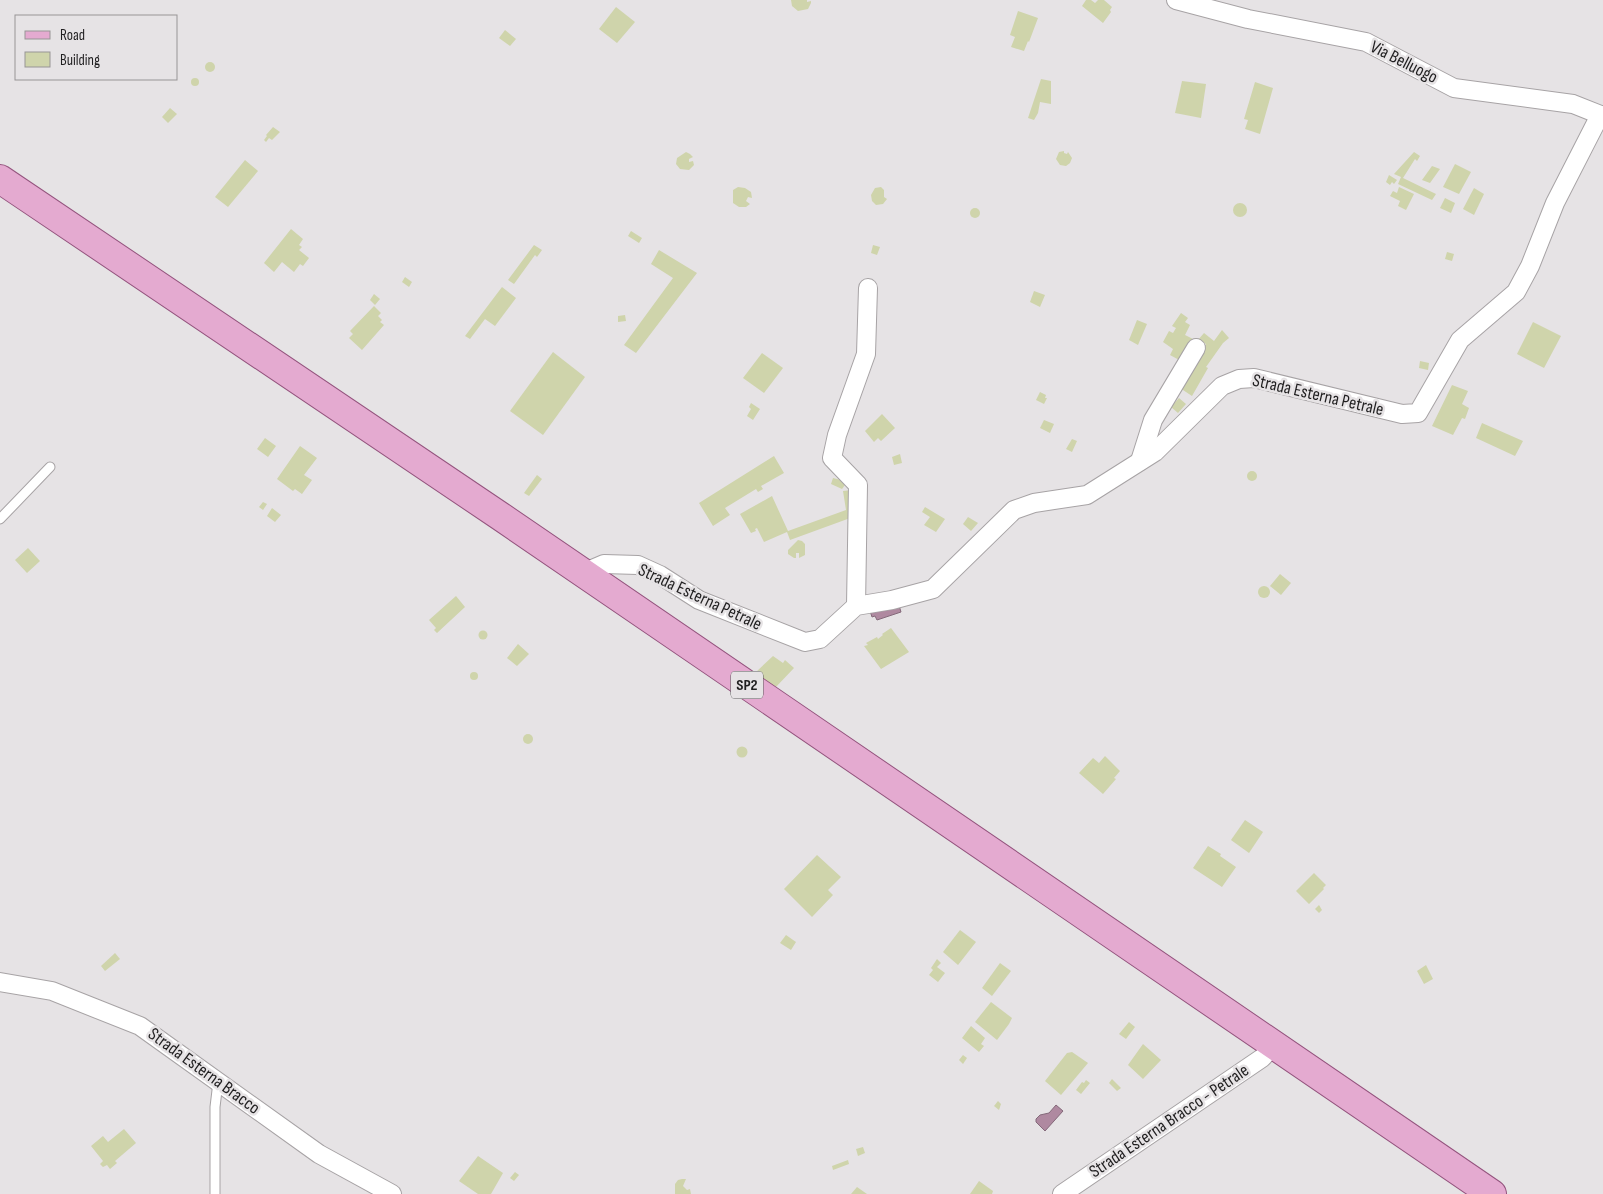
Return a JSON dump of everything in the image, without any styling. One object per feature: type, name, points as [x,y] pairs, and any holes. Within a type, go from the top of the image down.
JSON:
[{"type":"main road","name":"SP2","points":[[0,179],[583,573],[1492,1194]]},
{"type":"street","name":"Via Belluogo","points":[[1176,0],[1248,19],[1366,42],[1454,88],[1573,104],[1602,116]]},
{"type":"street","name":"Strada Esterna Petrale","points":[[583,573],[604,564],[638,565],[660,575],[699,600],[805,642],[820,639],[856,606],[892,600],[933,589],[1014,510],[1034,503],[1086,495],[1155,452],[1222,386],[1239,379],[1254,378],[1402,414],[1418,413],[1460,340],[1516,292],[1530,266],[1555,203],[1602,116]]},
{"type":"street","points":[[856,606],[858,485],[832,458],[837,435],[866,354],[868,288]]},
{"type":"street","points":[[1140,462],[1153,420],[1196,348]]},
{"type":"street","name":"Strada Esterna Bracco","points":[[0,982],[52,991],[140,1026],[319,1154],[392,1194]]},
{"type":"street","name":"Strada Esterna Bracco - Petrale","points":[[1062,1194],[1262,1058],[1274,1045]]},
{"type":"lane","points":[[0,519],[50,467]]},
{"type":"lane","points":[[215,1194],[215,1107],[218,1081]]},
{"type":"shaded area","points":[[898,602],[901,612],[877,620],[875,616],[872,617],[870,611]]},
{"type":"shaded area","points":[[1056,1105],[1063,1111],[1045,1131],[1036,1122],[1036,1119],[1040,1115],[1049,1113]]},
{"type":"building","points":[[791,0],[807,0],[807,2],[811,1],[811,3],[808,9],[798,11],[792,6]]},
{"type":"building","points":[[1086,0],[1091,0],[1095,3],[1098,0],[1104,0],[1112,7],[1111,12],[1103,23],[1082,6]]},
{"type":"building","points":[[616,7],[635,22],[617,43],[599,29]]},
{"type":"building","points":[[1018,11],[1038,18],[1024,51],[1011,47],[1015,37],[1010,35]]},
{"type":"building","points":[[505,30],[516,39],[510,46],[499,38]]},
{"type":"building","points":[[208,62],[212,62],[215,67],[214,71],[208,72],[205,69],[205,65]]},
{"type":"building","points":[[195,78],[199,82],[195,86],[191,82]]},
{"type":"building","points":[[1041,79],[1051,81],[1051,104],[1040,102],[1038,113],[1034,120],[1028,118]]},
{"type":"building","points":[[1182,81],[1206,84],[1201,118],[1175,113]]},
{"type":"building","points":[[1255,82],[1273,88],[1260,134],[1245,129],[1248,120],[1244,119]]},
{"type":"building","points":[[170,108],[177,114],[168,123],[162,117]]},
{"type":"building","points":[[273,127],[280,132],[272,140],[269,138],[266,142],[264,140],[266,135]]},
{"type":"building","points":[[1064,151],[1067,154],[1068,152],[1072,158],[1066,166],[1060,165],[1056,159],[1059,152]]},
{"type":"building","points":[[686,152],[693,157],[689,159],[689,162],[693,161],[694,165],[689,170],[680,169],[676,164],[677,158]]},
{"type":"building","points":[[1414,152],[1420,156],[1417,161],[1415,159],[1403,178],[1436,194],[1432,200],[1398,184],[1401,177],[1394,174]]},
{"type":"building","points":[[245,160],[258,171],[228,207],[215,197]]},
{"type":"building","points":[[1455,164],[1471,172],[1459,194],[1443,187]]},
{"type":"building","points":[[1432,166],[1440,169],[1430,183],[1422,180]]},
{"type":"building","points":[[1389,175],[1397,180],[1394,184],[1392,182],[1390,185],[1386,182]]},
{"type":"building","points":[[738,187],[745,188],[751,192],[752,198],[748,197],[746,201],[750,204],[746,207],[739,207],[733,203],[733,190]]},
{"type":"building","points":[[881,187],[884,190],[884,197],[887,199],[883,204],[876,205],[872,201],[871,195],[875,188]]},
{"type":"building","points":[[1399,187],[1414,194],[1406,210],[1398,206],[1400,201],[1390,196],[1393,191],[1397,193]]},
{"type":"building","points":[[1474,188],[1484,194],[1474,215],[1463,209]]},
{"type":"building","points":[[1445,198],[1455,203],[1451,213],[1440,208]]},
{"type":"building","points":[[1237,203],[1243,203],[1247,210],[1243,217],[1237,217],[1233,213],[1233,207]]},
{"type":"building","points":[[975,208],[980,213],[975,218],[970,213]]},
{"type":"building","points":[[291,229],[303,239],[299,245],[302,247],[299,250],[309,258],[303,266],[300,264],[294,272],[282,262],[274,272],[264,263]]},
{"type":"building","points":[[631,231],[642,238],[639,243],[628,236]]},
{"type":"building","points":[[534,245],[542,250],[537,257],[535,255],[514,284],[508,280]]},
{"type":"building","points":[[873,245],[880,247],[877,255],[871,253]]},
{"type":"building","points":[[659,250],[697,273],[636,353],[624,345],[673,278],[651,264]]},
{"type":"building","points":[[1447,252],[1454,254],[1452,261],[1445,259]]},
{"type":"building","points":[[405,277],[412,282],[409,287],[402,282]]},
{"type":"building","points":[[502,287],[516,298],[495,326],[485,319],[470,339],[465,336]]},
{"type":"building","points":[[1034,291],[1045,295],[1040,307],[1030,302]]},
{"type":"building","points":[[374,294],[380,299],[375,305],[370,300]]},
{"type":"building","points":[[374,306],[381,313],[378,316],[382,320],[380,322],[384,325],[362,350],[349,338],[353,334],[350,331]]},
{"type":"building","points":[[1181,313],[1188,318],[1185,322],[1190,325],[1185,335],[1193,339],[1181,361],[1170,355],[1173,349],[1163,342],[1169,331],[1173,333],[1176,328],[1172,326]]},
{"type":"building","points":[[625,315],[626,321],[618,322],[618,316]]},
{"type":"building","points":[[1137,320],[1147,324],[1138,345],[1129,340]]},
{"type":"building","points":[[1533,322],[1561,336],[1544,368],[1517,354]]},
{"type":"building","points":[[1222,330],[1229,338],[1223,343],[1206,367],[1208,368],[1192,396],[1177,386],[1206,344],[1198,340],[1204,333],[1214,341]]},
{"type":"building","points":[[553,352],[585,377],[543,435],[510,411]]},
{"type":"building","points":[[762,353],[783,368],[764,393],[743,378]]},
{"type":"building","points":[[1420,361],[1429,363],[1428,370],[1419,368]]},
{"type":"building","points":[[1452,385],[1468,391],[1462,404],[1469,408],[1465,419],[1462,418],[1453,435],[1432,426]]},
{"type":"building","points":[[1040,392],[1046,395],[1045,398],[1047,398],[1044,404],[1036,400]]},
{"type":"building","points":[[1179,398],[1186,404],[1178,413],[1171,407]]},
{"type":"building","points":[[751,403],[760,409],[753,420],[747,416],[751,409],[749,407]]},
{"type":"building","points":[[882,414],[895,428],[881,441],[878,438],[874,442],[865,431]]},
{"type":"building","points":[[1044,420],[1054,424],[1050,433],[1040,428]]},
{"type":"building","points":[[1482,423],[1523,441],[1515,456],[1476,438]]},
{"type":"building","points":[[265,438],[276,446],[268,457],[257,449]]},
{"type":"building","points":[[1072,439],[1077,441],[1072,452],[1066,449]]},
{"type":"building","points":[[300,446],[317,458],[304,475],[312,480],[302,494],[295,489],[293,491],[277,479]]},
{"type":"building","points":[[900,454],[902,463],[894,465],[892,457]]},
{"type":"building","points":[[774,456],[784,473],[761,486],[763,489],[758,492],[756,489],[725,508],[730,515],[713,526],[699,503]]},
{"type":"building","points":[[1250,471],[1254,471],[1257,476],[1256,480],[1250,481],[1247,478],[1247,474]]},
{"type":"building","points":[[537,475],[542,479],[529,496],[524,493]]},
{"type":"building","points":[[833,478],[841,480],[845,485],[842,489],[831,484]]},
{"type":"building","points":[[852,490],[853,517],[790,540],[787,532],[764,542],[757,528],[755,529],[756,531],[751,533],[740,514],[772,496],[788,531],[846,510],[843,491]]},
{"type":"building","points":[[263,502],[267,504],[263,510],[259,507]]},
{"type":"building","points":[[925,507],[945,519],[936,532],[924,525],[930,517],[922,512]]},
{"type":"building","points":[[272,508],[281,515],[275,522],[267,516]]},
{"type":"building","points":[[968,517],[978,523],[971,531],[963,524]]},
{"type":"building","points":[[798,540],[805,544],[805,555],[799,558],[799,553],[796,553],[796,558],[794,558],[788,554],[788,550]]},
{"type":"building","points":[[28,548],[40,561],[27,573],[15,560]]},
{"type":"building","points":[[1280,574],[1291,583],[1281,595],[1270,586]]},
{"type":"building","points":[[1264,586],[1270,592],[1264,598],[1258,592]]},
{"type":"building","points":[[456,596],[465,607],[437,633],[434,630],[436,628],[429,620]]},
{"type":"building","points":[[891,628],[909,652],[881,669],[864,646],[877,637],[878,639]]},
{"type":"building","points":[[483,630],[488,635],[483,640],[478,635]]},
{"type":"building","points":[[518,644],[529,654],[517,666],[507,658]]},
{"type":"building","points":[[773,656],[783,663],[785,660],[794,668],[775,688],[756,672]]},
{"type":"building","points":[[474,672],[478,676],[474,680],[470,676]]},
{"type":"building","points":[[526,734],[530,734],[533,739],[532,743],[526,744],[523,741],[523,737]]},
{"type":"building","points":[[740,747],[744,747],[747,752],[746,756],[740,757],[737,754],[737,750]]},
{"type":"building","points":[[1105,756],[1120,771],[1114,778],[1116,779],[1103,794],[1079,773],[1093,758],[1099,763]]},
{"type":"building","points":[[1245,820],[1263,832],[1249,853],[1231,840]]},
{"type":"building","points":[[1208,846],[1236,867],[1222,887],[1193,868]]},
{"type":"building","points":[[817,855],[841,877],[828,890],[833,895],[812,917],[784,889]]},
{"type":"building","points":[[1314,873],[1326,885],[1309,904],[1296,891]]},
{"type":"building","points":[[1319,905],[1322,910],[1319,913],[1315,909]]},
{"type":"building","points":[[960,930],[976,942],[958,965],[943,952]]},
{"type":"building","points":[[786,935],[796,942],[791,950],[780,943]]},
{"type":"building","points":[[115,953],[120,959],[105,971],[101,966]]},
{"type":"building","points":[[937,959],[941,963],[937,967],[945,973],[938,982],[929,975]]},
{"type":"building","points":[[1000,963],[1011,971],[992,996],[982,988]]},
{"type":"building","points":[[1426,965],[1433,979],[1424,984],[1417,971]]},
{"type":"building","points":[[991,1002],[1012,1018],[997,1040],[975,1022]]},
{"type":"building","points":[[1129,1022],[1135,1027],[1126,1039],[1119,1034]]},
{"type":"building","points":[[971,1026],[985,1038],[981,1044],[984,1046],[979,1052],[962,1038]]},
{"type":"building","points":[[1143,1044],[1161,1060],[1143,1079],[1128,1065]]},
{"type":"building","points":[[1072,1052],[1088,1063],[1061,1095],[1045,1081],[1067,1053]]},
{"type":"building","points":[[963,1055],[967,1058],[963,1064],[959,1060]]},
{"type":"building","points":[[1112,1079],[1121,1088],[1117,1091],[1109,1083]]},
{"type":"building","points":[[1086,1080],[1090,1083],[1081,1094],[1076,1090]]},
{"type":"building","points":[[998,1101],[1001,1104],[999,1110],[994,1106]]},
{"type":"building","points":[[124,1129],[136,1143],[115,1161],[117,1163],[110,1169],[107,1165],[103,1167],[100,1164],[103,1161],[91,1146],[103,1136],[108,1142]]},
{"type":"building","points":[[863,1147],[865,1153],[858,1156],[856,1149]]},
{"type":"building","points":[[478,1156],[503,1173],[491,1194],[478,1194],[459,1181]]},
{"type":"building","points":[[848,1160],[849,1164],[833,1170],[832,1166]]},
{"type":"building","points":[[515,1172],[519,1175],[514,1181],[510,1178]]},
{"type":"building","points":[[686,1179],[683,1186],[687,1190],[690,1189],[691,1194],[675,1194],[675,1184],[678,1180]]},
{"type":"building","points":[[979,1181],[993,1191],[992,1194],[970,1194]]},
{"type":"building","points":[[857,1187],[867,1194],[851,1194]]}]
